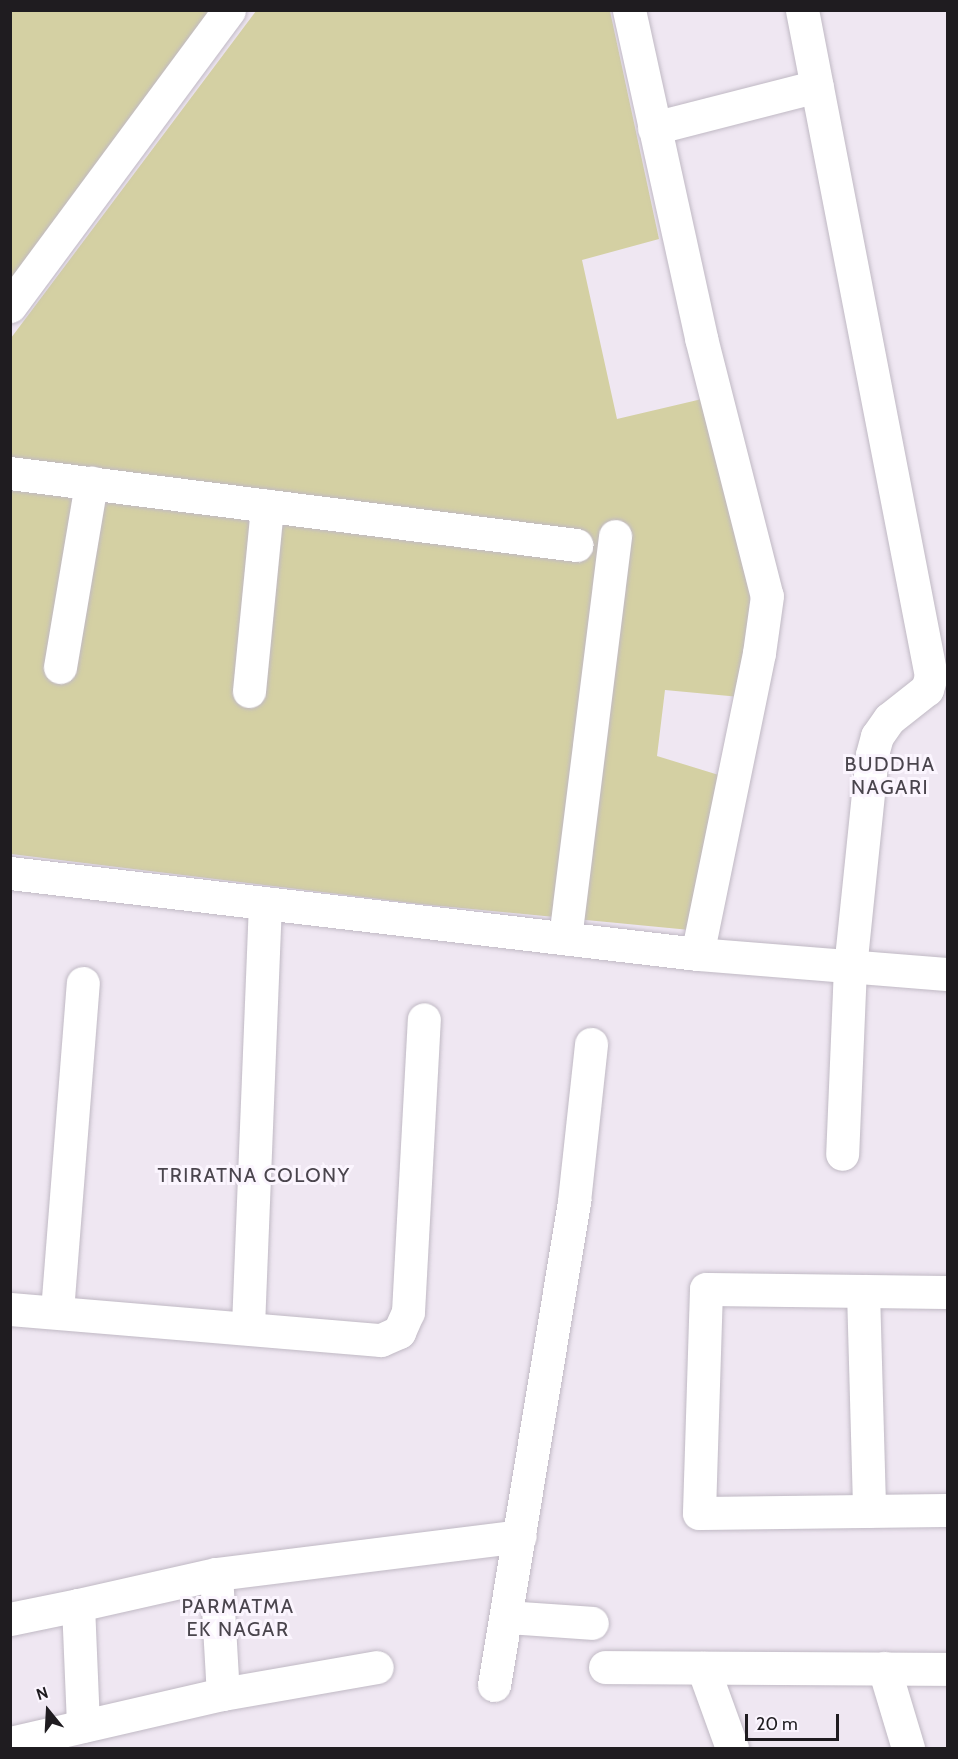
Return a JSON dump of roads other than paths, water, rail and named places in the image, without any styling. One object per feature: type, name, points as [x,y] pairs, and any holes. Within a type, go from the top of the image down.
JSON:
[{"type":"street","points":[[10,306],[229,10]]},
{"type":"street","points":[[629,10],[701,338],[767,596],[759,653],[697,954]]},
{"type":"street","points":[[802,10],[932,676],[927,689],[889,719],[877,736],[850,967],[842,1154]]},
{"type":"street","points":[[654,128],[817,86]]},
{"type":"street","points":[[10,473],[576,545]]},
{"type":"street","points":[[60,667],[91,483]]},
{"type":"street","points":[[249,691],[267,506]]},
{"type":"street","points":[[565,938],[615,536]]},
{"type":"street","points":[[10,873],[697,954],[948,974]]},
{"type":"street","points":[[248,1326],[265,903]]},
{"type":"street","points":[[57,1311],[83,983]]},
{"type":"street","points":[[10,1309],[248,1326],[381,1340],[399,1332],[408,1312],[424,1019]]},
{"type":"street","points":[[494,1685],[574,1201],[591,1044]]},
{"type":"street","points":[[948,1292],[706,1289],[699,1513],[948,1510]]},
{"type":"street","points":[[863,1291],[869,1511]]},
{"type":"street","points":[[10,1619],[216,1574],[520,1536]]},
{"type":"street","points":[[216,1574],[223,1694]]},
{"type":"street","points":[[78,1605],[83,1726]]},
{"type":"street","points":[[507,1617],[592,1623]]},
{"type":"street","points":[[10,1743],[223,1694],[377,1667]]},
{"type":"street","points":[[605,1668],[948,1668]]},
{"type":"street","points":[[703,1668],[732,1749]]},
{"type":"street","points":[[884,1668],[908,1749]]},
{"type":"district","name":"BUDDHA NAGARI","points":[[890,776]]},
{"type":"district","name":"TRIRATNA COLONY","points":[[254,1175]]},
{"type":"district","name":"PARMATMA EK NAGAR","points":[[238,1618]]}]
